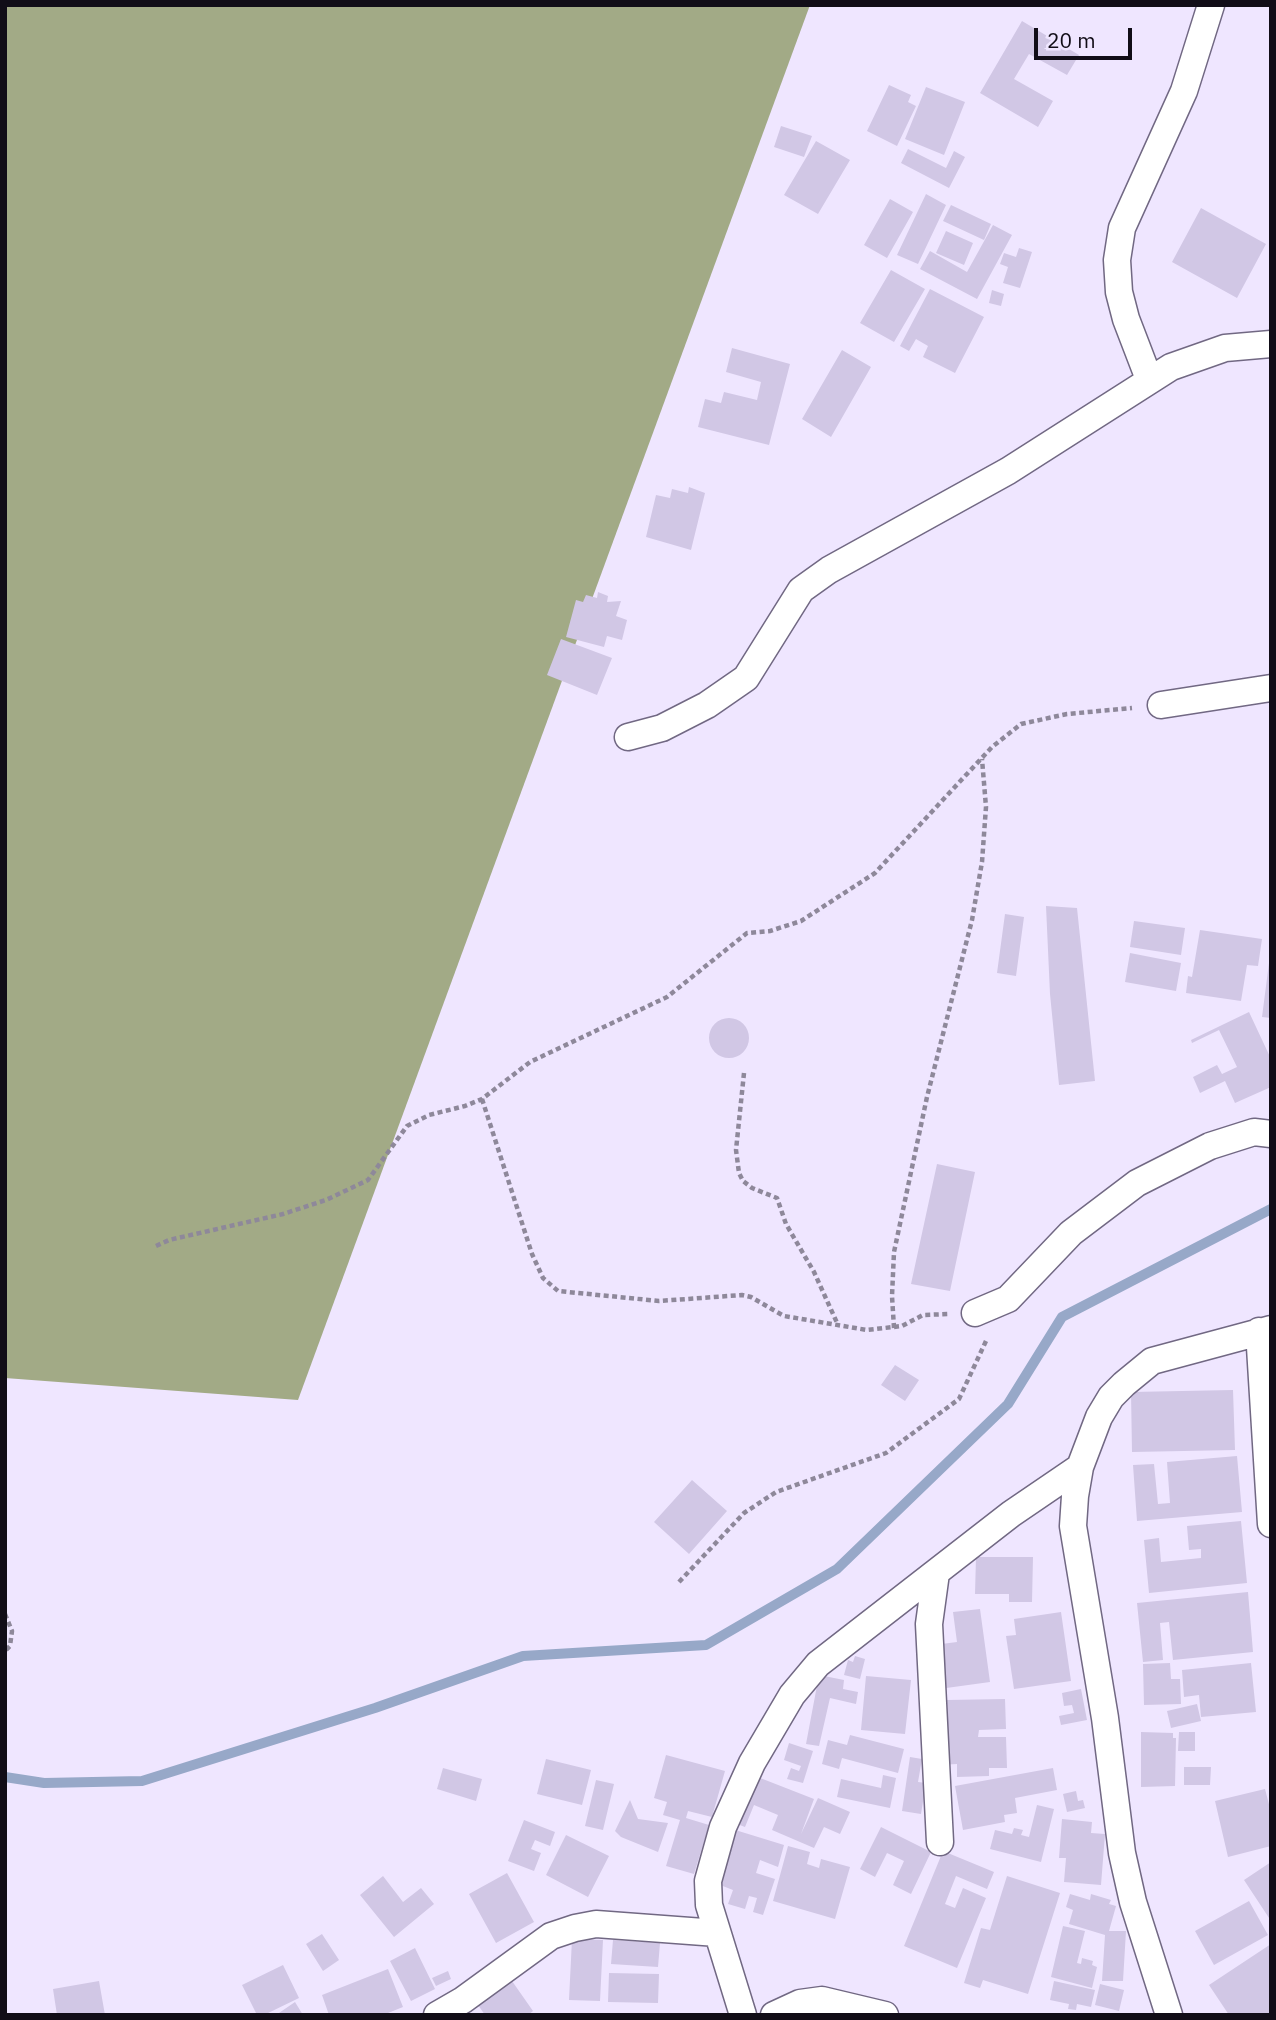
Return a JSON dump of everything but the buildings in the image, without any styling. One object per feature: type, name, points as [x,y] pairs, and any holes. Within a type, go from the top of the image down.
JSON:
[{"type":"street","points":[[1149,379],[1126,319],[1119,292],[1117,260],[1122,228],[1184,91],[1211,5]]},
{"type":"street","points":[[628,737],[662,728],[707,705],[746,678],[801,590],[829,570],[1009,471],[1149,379],[1180,363],[1225,348],[1271,344]]},
{"type":"street","points":[[1161,705],[1271,688]]},
{"type":"street","points":[[975,1313],[1002,1302],[1071,1233],[1137,1183],[1210,1146],[1254,1132],[1271,1134]]},
{"type":"street","points":[[1169,2015],[1133,1902],[1122,1853],[1105,1718],[1073,1526],[1080,1467],[1099,1417],[1111,1397],[1152,1361],[1265,1330],[1271,1524]]},
{"type":"street","points":[[743,2015],[709,1905],[708,1881],[723,1827],[752,1763],[792,1695],[818,1664],[1011,1514],[1080,1467]]},
{"type":"street","points":[[936,1573],[929,1624],[940,1842]]},
{"type":"street","points":[[437,2015],[463,2000],[551,1936],[575,1928],[596,1924],[717,1933]]},
{"type":"street","points":[[774,2015],[800,2003],[822,2000],[885,2015]]},
{"type":"path","points":[[156,1246],[169,1240],[283,1214],[340,1195],[368,1180],[407,1126],[429,1115],[465,1107],[482,1099],[530,1062],[667,996],[747,933],[771,931],[801,921],[836,900],[875,873],[982,759],[1021,724],[1067,714],[1161,705]]},
{"type":"path","points":[[894,1328],[894,1252],[927,1097],[972,920],[982,862],[986,807],[982,759]]},
{"type":"path","points":[[744,1073],[736,1150],[739,1173],[743,1181],[752,1188],[777,1198],[786,1224],[814,1272],[825,1303],[839,1326]]},
{"type":"path","points":[[482,1099],[542,1278],[558,1291],[659,1301],[751,1297],[784,1316],[867,1330],[894,1328],[923,1315],[975,1313]]},
{"type":"path","points":[[679,1581],[744,1513],[776,1492],[886,1453],[959,1399],[1002,1302]]},
{"type":"path","points":[[5,1614],[12,1631],[10,1646],[5,1651]]},
{"type":"green space","points":[[5,5],[810,5],[298,1400],[5,1378]]},
{"type":"waterway","points":[[5,1777],[44,1783],[142,1781],[375,1708],[523,1656],[706,1645],[837,1569],[1008,1404],[1062,1317],[1271,1209]]}]
